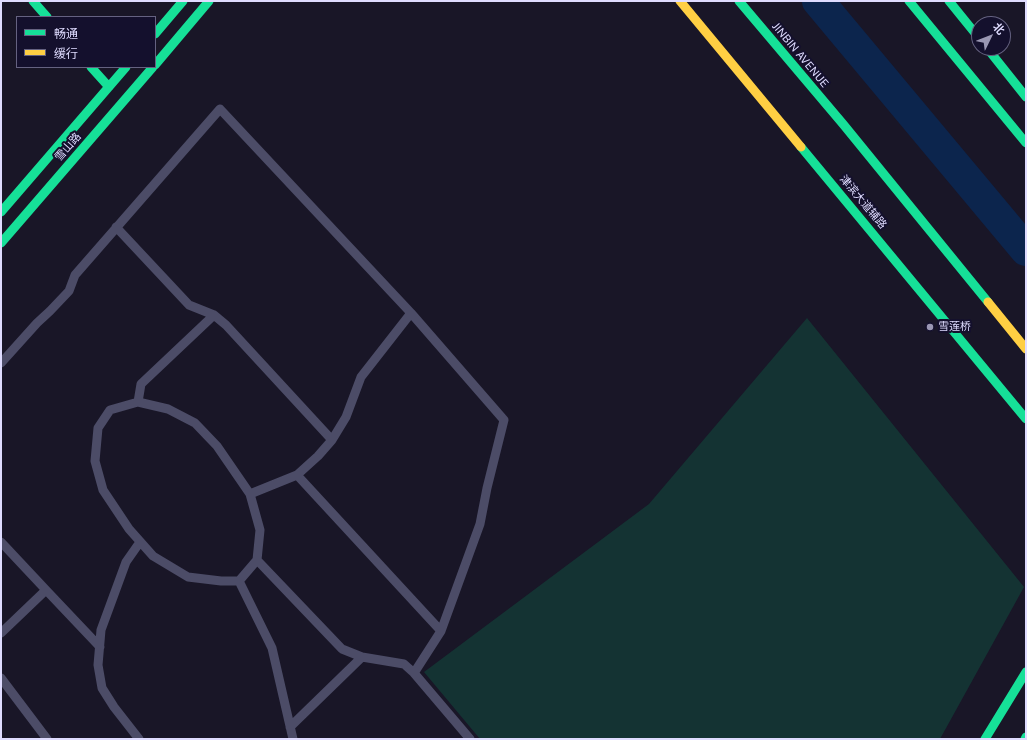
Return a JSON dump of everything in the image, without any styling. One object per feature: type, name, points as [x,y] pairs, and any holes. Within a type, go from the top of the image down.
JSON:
[{"type":"main road","points":[[33,1],[46,16]]},
{"type":"main road","points":[[156,33],[183,1]]},
{"type":"main road","points":[[156,64],[209,1]]},
{"type":"main road","name":"津滨大道辅路","points":[[680,1],[1026,419]]},
{"type":"main road","name":"JINBIN AVENUE","points":[[739,1],[843,124],[1026,349]]},
{"type":"main road","points":[[909,1],[1026,143]]},
{"type":"main road","points":[[949,1],[971,28]]},
{"type":"main road","points":[[993,56],[1026,97]]},
{"type":"main road","points":[[92,68],[109,87]]},
{"type":"main road","name":"雪山路","points":[[1,212],[125,68]]},
{"type":"main road","name":"雪山路","points":[[1,243],[152,68]]},
{"type":"main road","points":[[985,739],[1026,672]]},
{"type":"lane","points":[[1,363],[36,323],[69,291],[75,274],[220,109],[411,313],[504,420],[487,488],[480,524],[441,631],[414,673]]},
{"type":"lane","points":[[116,227],[189,305],[214,315],[226,324],[332,440]]},
{"type":"lane","points":[[250,494],[297,475],[318,456],[332,440],[346,417],[361,377],[411,313]]},
{"type":"lane","points":[[138,402],[141,384],[214,315]]},
{"type":"lane","points":[[138,402],[168,409],[195,423],[217,446],[250,494],[260,530],[257,560],[239,580],[222,581],[188,577],[154,556],[140,542],[129,529],[103,490],[95,461],[98,428],[110,410],[138,402]]},
{"type":"lane","points":[[297,475],[441,631]]},
{"type":"lane","points":[[139,739],[114,707],[102,688],[98,665],[101,630],[126,562],[140,542]]},
{"type":"lane","points":[[2,545],[100,647]]},
{"type":"lane","points":[[257,560],[342,649],[362,656],[404,664],[414,673],[470,739]]},
{"type":"lane","points":[[239,580],[272,648],[293,739]]},
{"type":"lane","points":[[1,633],[46,590]]},
{"type":"lane","points":[[290,727],[362,656]]},
{"type":"lane","points":[[1,678],[47,739]]},
{"type":"green space","points":[[807,318],[1024,587],[940,739],[480,739],[424,672],[649,504]]},
{"type":"waterway","points":[[818,1],[1026,250]]},
{"type":"traffic: fast","points":[[33,1],[46,16]]},
{"type":"traffic: fast","points":[[156,33],[183,1]]},
{"type":"traffic: fast","points":[[156,64],[209,1]]},
{"type":"traffic: fast","points":[[739,1],[843,124],[988,302]]},
{"type":"traffic: fast","points":[[909,1],[1026,143]]},
{"type":"traffic: fast","points":[[949,1],[971,28]]},
{"type":"traffic: fast","points":[[993,56],[1026,97]]},
{"type":"traffic: fast","points":[[92,68],[109,87]]},
{"type":"traffic: fast","points":[[1,212],[125,68]]},
{"type":"traffic: fast","points":[[1,243],[152,68]]},
{"type":"traffic: fast","points":[[801,147],[1026,419]]},
{"type":"traffic: fast","points":[[985,739],[1026,672]]},
{"type":"traffic: slow","points":[[680,1],[801,147]]},
{"type":"traffic: slow","points":[[988,302],[1026,349]]},
{"type":"place","name":"雪莲桥","points":[[930,327]]}]
